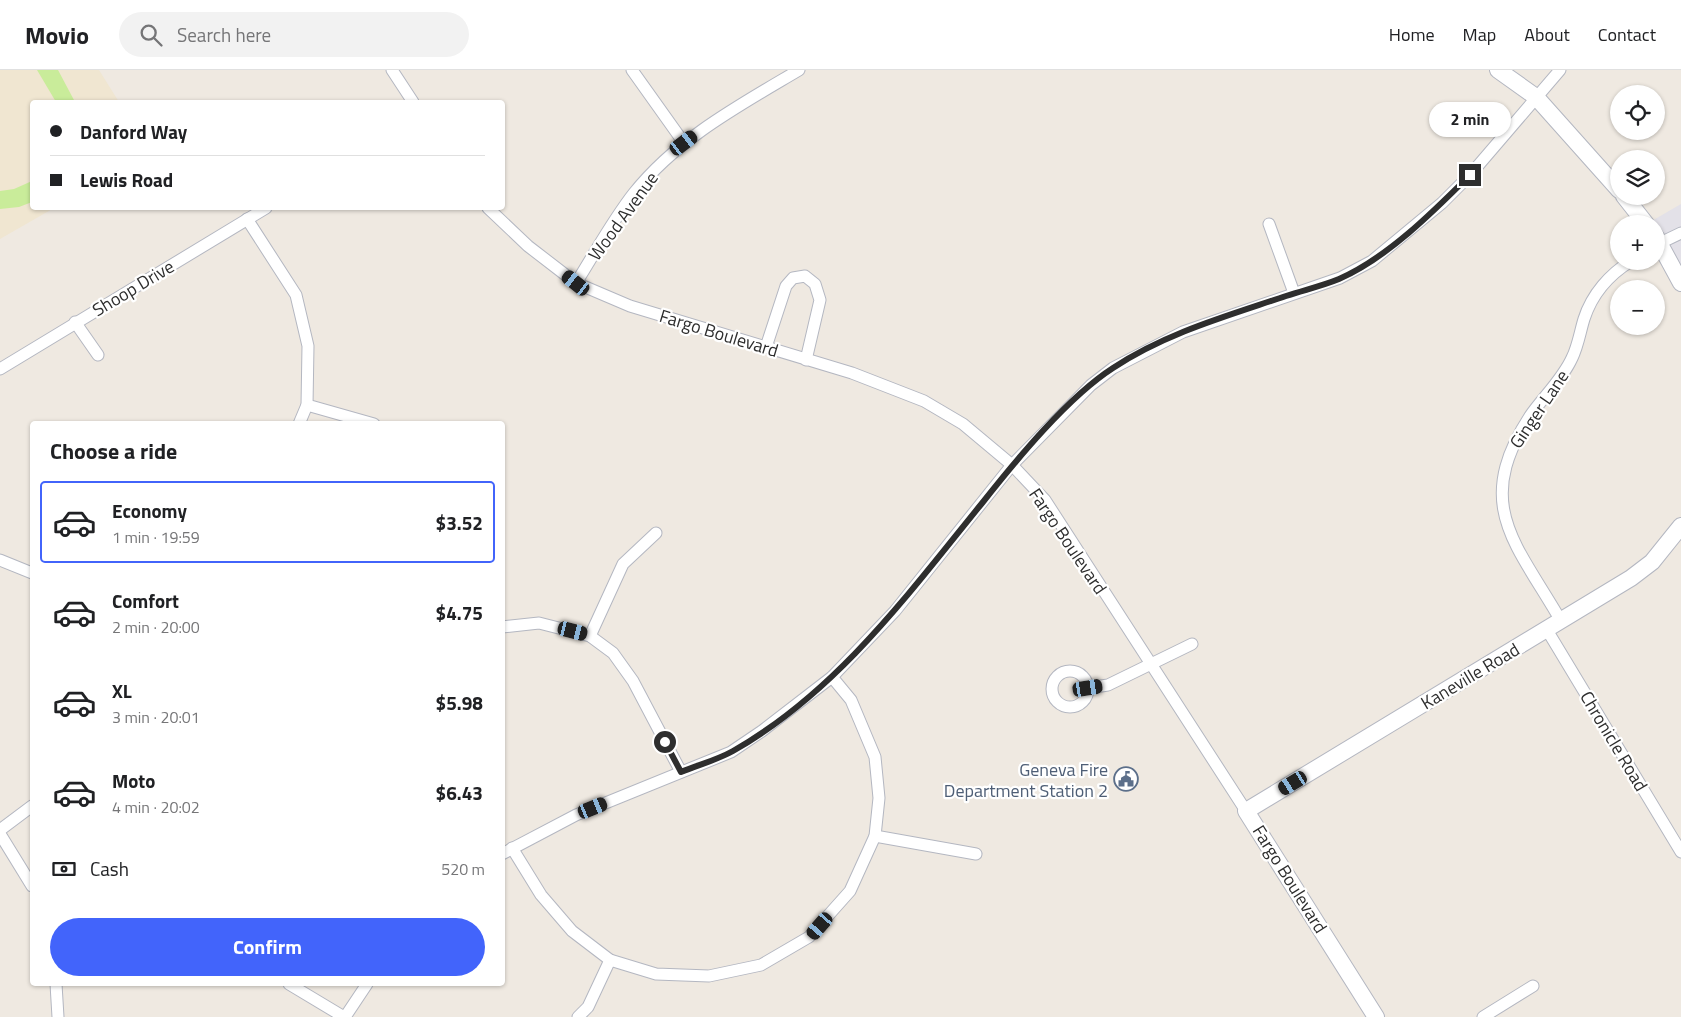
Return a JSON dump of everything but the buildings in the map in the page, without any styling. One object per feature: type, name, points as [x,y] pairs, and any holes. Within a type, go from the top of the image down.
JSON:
[{"type":"main road","points":[[1498,70],[1536,97],[1610,180]]},
{"type":"main road","points":[[1631,205],[1639,215]]},
{"type":"main road","points":[[1665,254],[1681,283]]},
{"type":"main road","name":"Kaneville Road","points":[[1246,811],[1554,626],[1652,562],[1681,526]]},
{"type":"main road","name":"Fargo Boulevard","points":[[1246,811],[1376,1017]]},
{"type":"street","points":[[392,70],[412,100]]},
{"type":"street","points":[[632,70],[684,143]]},
{"type":"street","name":"Wood Avenue","points":[[576,283],[634,194],[656,169],[684,143],[730,111],[799,70]]},
{"type":"street","points":[[832,677],[851,700],[875,757],[879,798],[876,836],[850,891],[815,931],[809,937],[761,965],[709,976],[700,976],[656,974],[610,960],[572,931],[508,851],[576,814],[731,752],[762,731],[832,677],[895,611],[1012,465],[1067,407],[1113,368],[1183,332],[1340,278],[1372,261],[1415,226],[1470,175],[1560,70]]},
{"type":"street","name":"Shoop Drive","points":[[0,369],[263,210]]},
{"type":"street","name":"Fargo Boulevard","points":[[490,210],[528,246],[576,283],[630,306],[852,373],[924,401],[962,424],[1012,465],[1045,500],[1246,811]]},
{"type":"street","points":[[247,219],[296,295],[308,346],[307,405],[300,421]]},
{"type":"street","points":[[1269,224],[1294,293]]},
{"type":"street","points":[[1665,239],[1681,233]]},
{"type":"street","name":"Ginger Lane","points":[[1554,626],[1507,527],[1501,497],[1503,474],[1517,438],[1572,359],[1584,317],[1602,286],[1616,270]]},
{"type":"street","points":[[766,347],[786,286],[794,278],[805,276],[815,284],[819,291],[820,300],[806,360]]},
{"type":"street","points":[[75,322],[98,355]]},
{"type":"street","points":[[307,405],[363,421]]},
{"type":"street","points":[[590,636],[623,564],[656,534]]},
{"type":"street","points":[[0,560],[30,572]]},
{"type":"street","points":[[505,627],[539,623],[590,636],[613,653],[633,681],[681,772]]},
{"type":"street","name":"Chronicle Road","points":[[1554,626],[1681,852]]},
{"type":"street","points":[[1088,688],[1108,685],[1149,663],[1192,644]]},
{"type":"street","points":[[0,830],[30,808]]},
{"type":"street","points":[[0,834],[30,883]]},
{"type":"street","points":[[876,836],[976,854]]},
{"type":"street","points":[[578,1017],[588,1007],[610,960]]},
{"type":"street","points":[[56,986],[58,1017]]},
{"type":"street","points":[[292,986],[344,1017],[366,986]]},
{"type":"street","points":[[1484,1017],[1533,986]]},
{"type":"shaded area","points":[[0,70],[99,70],[118,100],[30,100],[30,210],[51,210],[0,239]]},
{"type":"shaded area","points":[[1681,204],[1681,274],[1665,246],[1665,215],[1662,215]]},
{"type":"green space","points":[[37,70],[58,70],[74,100],[55,100]]},
{"type":"green space","points":[[30,182],[30,203],[19,207],[0,209],[0,191],[14,189]]},
{"type":"place","name":"Geneva Fire Department Station 2","points":[[1126,779]]},
{"type":"route","points":[[665,742],[681,772],[731,752],[786,714],[832,677],[895,611],[1012,465],[1067,407],[1113,368],[1158,344],[1209,321],[1316,287],[1340,278],[1372,261],[1442,203],[1470,175]]}]
